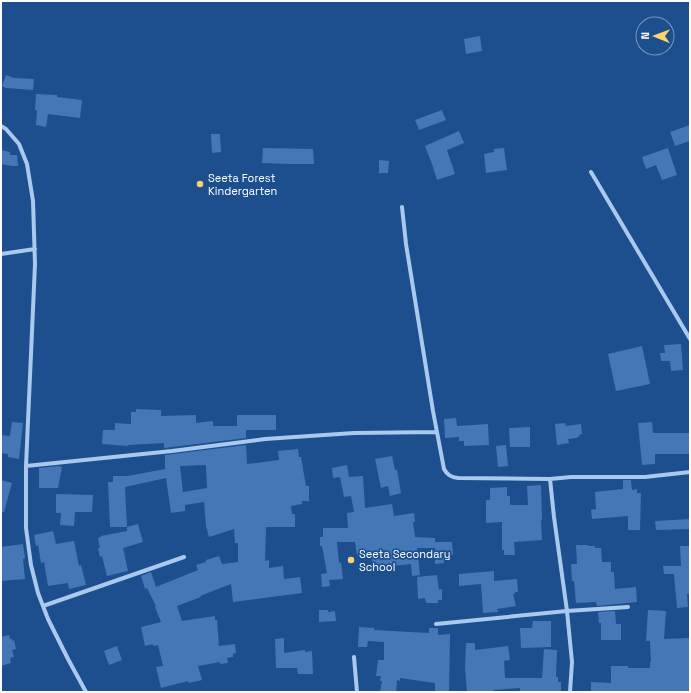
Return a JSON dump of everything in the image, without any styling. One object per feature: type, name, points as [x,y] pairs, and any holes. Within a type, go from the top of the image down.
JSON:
[{"type":"street","points":[[1,126],[6,129],[19,144],[27,164],[33,201],[36,264],[26,466],[26,528],[31,564],[38,593],[43,606],[68,659],[86,692]]},
{"type":"street","points":[[590,172],[690,339]]},
{"type":"street","points":[[402,207],[406,244],[437,432],[446,473],[453,477],[550,479],[571,477],[645,477],[690,472]]},
{"type":"street","points":[[1,254],[35,249]]},
{"type":"street","points":[[26,466],[172,451],[265,439],[354,433],[437,432]]},
{"type":"street","points":[[550,479],[572,662],[570,692]]},
{"type":"street","points":[[43,606],[184,557]]},
{"type":"street","points":[[436,624],[567,611],[628,607]]},
{"type":"street","points":[[354,657],[357,692]]},
{"type":"building","points":[[480,36],[482,51],[466,54],[464,39]]},
{"type":"building","points":[[6,75],[14,78],[34,79],[33,90],[6,88],[2,86]]},
{"type":"building","points":[[36,94],[57,95],[57,97],[82,100],[80,118],[48,114],[46,127],[36,125]]},
{"type":"building","points":[[442,110],[446,120],[419,130],[415,120]]},
{"type":"building","points":[[690,125],[690,141],[675,146],[670,132]]},
{"type":"building","points":[[459,131],[464,143],[447,150],[455,174],[437,180],[425,146]]},
{"type":"building","points":[[211,134],[220,134],[221,152],[212,153]]},
{"type":"building","points":[[263,148],[313,149],[314,164],[262,163]]},
{"type":"building","points":[[504,148],[507,170],[486,173],[484,154],[494,152],[494,149]]},
{"type":"building","points":[[668,148],[677,175],[662,180],[656,165],[646,169],[642,157]]},
{"type":"building","points":[[1,150],[10,152],[10,155],[17,155],[18,166],[1,164]]},
{"type":"building","points":[[379,160],[389,161],[388,173],[379,173]]},
{"type":"building","points":[[681,344],[683,370],[671,371],[670,361],[661,361],[660,353],[665,353],[664,345]]},
{"type":"building","points":[[642,346],[650,384],[616,391],[608,354]]},
{"type":"building","points":[[136,409],[161,410],[161,416],[196,415],[196,423],[213,421],[213,426],[237,426],[237,415],[276,415],[276,430],[246,430],[246,438],[164,448],[164,443],[128,446],[102,444],[103,430],[115,430],[115,423],[131,424],[131,412],[136,412]]},
{"type":"building","points":[[456,418],[457,426],[488,424],[489,445],[464,446],[464,441],[459,441],[459,437],[445,438],[444,419]]},
{"type":"building","points":[[12,422],[23,423],[19,459],[8,457],[8,454],[1,453],[1,435],[10,436]]},
{"type":"building","points":[[652,422],[653,433],[689,433],[689,454],[655,454],[655,464],[642,465],[638,423]]},
{"type":"building","points":[[565,423],[566,426],[581,424],[582,434],[577,438],[568,439],[569,443],[557,445],[555,424]]},
{"type":"building","points":[[530,427],[530,447],[510,447],[509,428]]},
{"type":"building","points":[[246,445],[247,464],[279,460],[278,451],[298,449],[299,457],[301,457],[306,486],[309,486],[309,501],[302,501],[302,504],[291,506],[292,514],[295,514],[295,527],[266,527],[265,561],[269,560],[269,568],[283,566],[284,579],[300,577],[302,593],[233,602],[231,584],[177,606],[182,621],[215,616],[215,620],[217,620],[219,646],[235,644],[236,653],[233,654],[233,657],[227,658],[228,663],[220,664],[220,662],[198,666],[202,680],[189,683],[188,681],[161,688],[156,667],[163,666],[158,645],[153,646],[153,644],[145,646],[141,627],[161,622],[155,607],[156,606],[147,588],[145,589],[141,576],[151,572],[156,587],[198,570],[196,565],[219,556],[222,564],[238,562],[238,543],[235,543],[234,529],[209,537],[206,526],[204,502],[185,505],[185,511],[171,513],[166,478],[125,487],[127,527],[110,527],[108,482],[113,482],[113,476],[128,476],[165,469],[165,455]],"holes":[[[180,466],[206,466],[207,488],[183,492]]]},
{"type":"building","points":[[506,445],[508,466],[498,467],[496,446]]},
{"type":"building","points":[[392,456],[395,470],[397,470],[401,493],[390,496],[388,486],[381,488],[375,459]]},
{"type":"building","points":[[347,465],[349,477],[363,476],[365,508],[392,504],[394,516],[414,513],[415,522],[413,522],[415,537],[435,538],[435,542],[452,542],[453,555],[448,555],[448,558],[444,558],[444,563],[435,564],[435,548],[417,548],[420,575],[412,576],[411,564],[373,568],[371,553],[357,555],[355,542],[337,542],[339,563],[341,562],[343,579],[329,580],[330,586],[322,587],[321,574],[327,573],[322,546],[320,546],[320,537],[323,537],[323,528],[348,528],[347,513],[354,512],[351,496],[344,497],[340,477],[333,478],[332,468]]},
{"type":"building","points":[[62,467],[58,488],[39,488],[39,468]]},
{"type":"building","points":[[1,480],[12,483],[4,512],[1,512]]},
{"type":"building","points":[[623,480],[631,480],[632,490],[637,489],[637,493],[641,493],[640,530],[628,530],[628,516],[592,519],[591,510],[596,509],[595,492],[623,489]]},
{"type":"building","points":[[541,485],[542,540],[514,542],[515,555],[504,555],[504,550],[502,550],[502,522],[486,523],[486,500],[490,500],[490,488],[507,487],[507,496],[510,496],[510,505],[528,505],[527,486]]},
{"type":"building","points":[[56,494],[93,495],[92,512],[75,512],[74,526],[60,525],[61,513],[56,513]]},
{"type":"building","points":[[690,519],[690,529],[656,530],[655,521]]},
{"type":"building","points":[[138,524],[143,542],[123,548],[128,571],[107,576],[102,556],[100,557],[98,538],[101,536],[127,531],[127,527]]},
{"type":"building","points":[[53,531],[56,544],[74,541],[79,566],[81,565],[86,585],[69,589],[68,583],[48,586],[44,562],[41,563],[38,545],[36,546],[34,535]]},
{"type":"building","points":[[23,544],[25,579],[1,581],[1,547]]},
{"type":"building","points":[[576,545],[588,545],[595,546],[595,548],[601,548],[602,562],[611,562],[611,572],[614,572],[615,589],[636,587],[637,602],[597,606],[596,602],[576,603],[571,564],[577,564]]},
{"type":"building","points":[[680,546],[690,546],[690,594],[687,594],[688,607],[677,608],[674,574],[664,574],[663,566],[681,566]]},
{"type":"building","points":[[494,571],[494,581],[517,579],[518,592],[513,594],[516,606],[497,609],[498,612],[483,613],[481,584],[459,586],[459,574]]},
{"type":"building","points":[[437,575],[439,590],[442,589],[442,600],[438,600],[438,603],[426,603],[425,598],[418,599],[417,577]]},
{"type":"building","points":[[319,610],[328,610],[328,612],[335,611],[336,621],[319,622]]},
{"type":"building","points":[[648,610],[666,611],[664,639],[690,638],[690,692],[591,692],[591,682],[611,683],[611,666],[650,668],[650,641],[646,641]]},
{"type":"building","points":[[615,611],[616,624],[621,624],[621,640],[601,640],[601,623],[599,623],[598,612]]},
{"type":"building","points":[[533,621],[551,621],[551,647],[521,648],[520,628],[532,628]]},
{"type":"building","points":[[359,627],[374,628],[374,630],[429,633],[429,628],[438,628],[438,635],[450,634],[449,692],[435,692],[435,683],[400,678],[400,681],[397,680],[396,692],[380,692],[382,681],[380,681],[381,676],[376,676],[378,660],[384,660],[384,642],[368,641],[367,647],[358,647]]},
{"type":"building","points":[[9,635],[12,641],[14,640],[16,649],[12,650],[14,657],[10,658],[11,663],[1,666],[1,637]]},
{"type":"building","points":[[284,638],[284,653],[305,650],[305,652],[312,651],[313,674],[298,674],[297,668],[276,668],[275,639]]},
{"type":"building","points":[[466,643],[475,643],[475,650],[508,646],[510,660],[504,661],[505,678],[542,678],[544,649],[557,650],[556,677],[558,677],[558,682],[561,682],[561,691],[520,692],[520,688],[493,690],[493,692],[467,692],[465,668]]},
{"type":"building","points":[[117,646],[122,660],[109,665],[104,651]]},
{"type":"place","name":"Seeta Forest Kindergarten","points":[[200,184]]},
{"type":"place","name":"Seeta Secondary School","points":[[351,560]]}]
